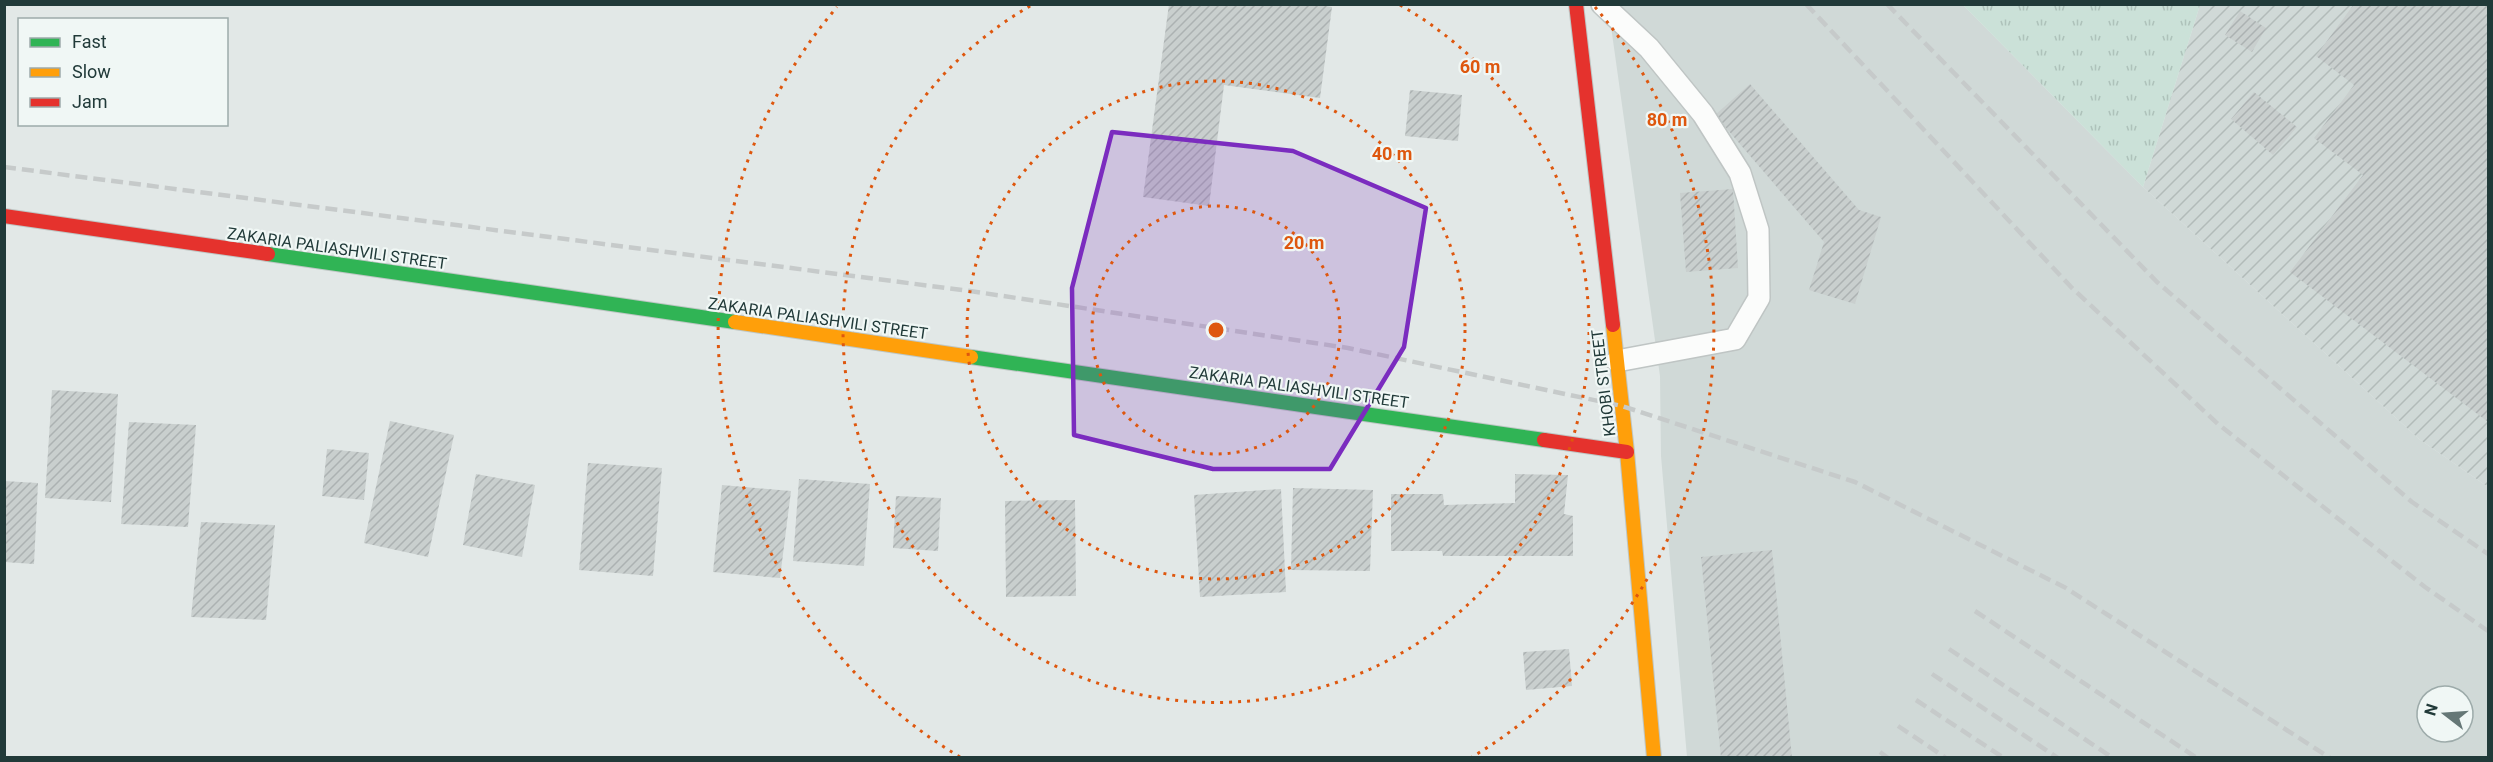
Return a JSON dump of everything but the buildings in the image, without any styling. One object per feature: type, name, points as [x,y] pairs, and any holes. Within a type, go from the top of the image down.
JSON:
[{"type":"street","name":"KHOBI STREET","points":[[1576,4],[1627,452],[1654,758]]},
{"type":"street","name":"ZAKARIA PALIASHVILI STREET","points":[[4,216],[1627,452]]},
{"type":"lane","points":[[1602,4],[1649,48],[1703,114],[1740,173],[1758,230],[1759,298],[1735,339],[1617,361]]},
{"type":"highlighted area","points":[[1112,132],[1293,151],[1426,208],[1404,347],[1330,469],[1213,469],[1074,435],[1072,288]]},
{"type":"shaded area","points":[[1608,5],[1963,5],[2143,187],[2419,439],[2488,487],[2488,757],[1687,757],[1661,456],[1660,376]]},
{"type":"shaded area","points":[[2200,5],[2488,5],[2488,487],[2419,439],[2143,187]]},
{"type":"green space","points":[[1963,5],[2200,5],[2143,187]]},
{"type":"railway","points":[[1806,4],[2072,288],[2218,424],[2425,587],[2488,631]]},
{"type":"railway","points":[[1887,4],[2157,282],[2412,502],[2488,554]]},
{"type":"railway","points":[[4,167],[970,291],[1348,348],[1622,406],[1855,482],[2066,588],[2330,758]]},
{"type":"railway","points":[[1975,611],[2197,758]]},
{"type":"railway","points":[[1949,649],[2113,758]]},
{"type":"railway","points":[[1932,674],[2058,758]]},
{"type":"railway","points":[[1916,700],[2004,758]]},
{"type":"railway","points":[[1898,726],[1946,758]]},
{"type":"railway","points":[[1880,752],[1888,758]]},
{"type":"traffic: fast","points":[[268,254],[735,322]]},
{"type":"traffic: fast","points":[[971,357],[1544,440]]},
{"type":"traffic: slow","points":[[735,322],[971,357]]},
{"type":"traffic: slow","points":[[1613,325],[1627,452],[1654,758]]},
{"type":"traffic: jam","points":[[1576,4],[1613,325]]},
{"type":"traffic: jam","points":[[4,216],[268,254]]},
{"type":"traffic: jam","points":[[1544,440],[1627,452]]}]
